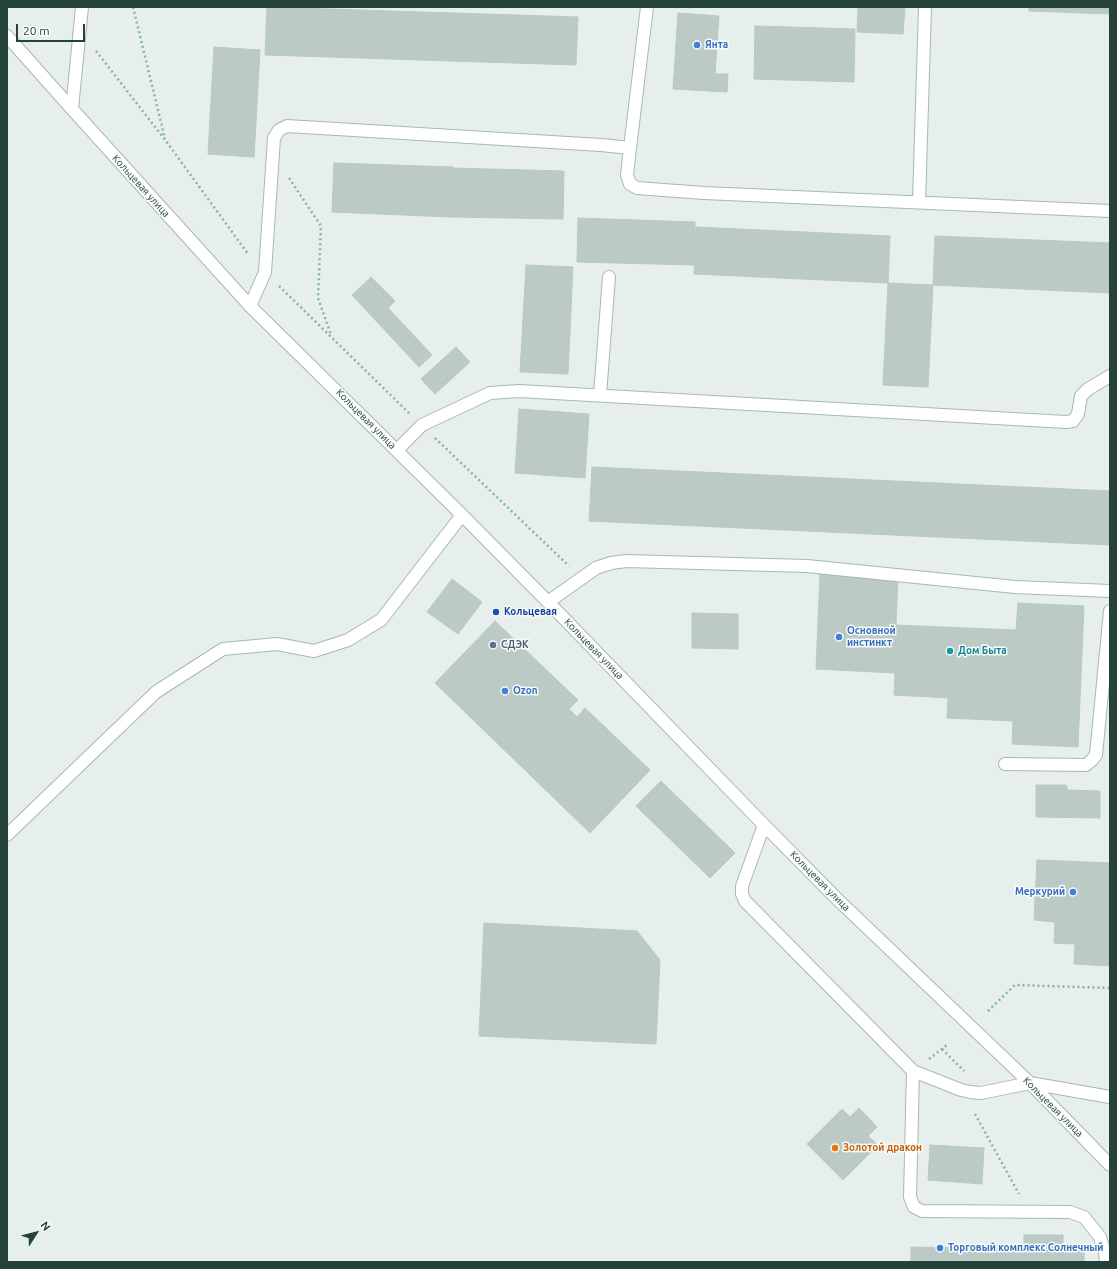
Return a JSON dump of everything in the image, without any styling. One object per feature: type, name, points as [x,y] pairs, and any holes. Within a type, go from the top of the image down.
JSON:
[{"type":"street","points":[[72,110],[82,7]]},
{"type":"street","points":[[647,7],[627,175],[630,184],[637,188],[704,193],[1110,211]]},
{"type":"street","points":[[920,202],[925,7]]},
{"type":"street","name":"Кольцевая улица","points":[[7,36],[250,306],[462,515],[835,897],[1030,1083],[1110,1164]]},
{"type":"street","points":[[250,306],[265,272],[274,138],[279,130],[287,126],[630,148]]},
{"type":"street","points":[[600,396],[610,277]]},
{"type":"street","points":[[397,450],[422,425],[490,393],[519,391],[1066,422],[1073,420],[1078,414],[1081,396],[1088,389],[1110,376]]},
{"type":"street","points":[[7,835],[156,692],[223,649],[277,644],[314,651],[348,640],[381,620],[462,515]]},
{"type":"street","points":[[548,602],[596,568],[611,563],[626,561],[807,566],[1015,587],[1110,591]]},
{"type":"street","points":[[1005,764],[1086,764],[1092,760],[1096,754],[1110,611]]},
{"type":"street","points":[[764,825],[742,886],[742,894],[746,901],[913,1072],[970,1092],[981,1093],[1030,1083],[1110,1097]]},
{"type":"street","points":[[913,1072],[910,1197],[914,1207],[922,1211],[1070,1212],[1084,1217],[1100,1237],[1106,1262]]},
{"type":"path","points":[[133,7],[166,141]]},
{"type":"path","points":[[80,30],[166,141],[254,262],[582,578]]},
{"type":"path","points":[[289,177],[321,226],[318,298],[331,337]]},
{"type":"path","points":[[988,1011],[1015,985],[1110,988]]},
{"type":"path","points":[[942,1049],[967,1074]]},
{"type":"path","points":[[976,1114],[1028,1212]]},
{"type":"building","points":[[267,7],[578,17],[576,65],[265,55]]},
{"type":"building","points":[[858,7],[905,7],[903,34],[857,32]]},
{"type":"building","points":[[1029,7],[1110,7],[1110,14],[1029,11]]},
{"type":"building","name":"Янта","points":[[678,13],[719,16],[715,74],[728,74],[727,92],[673,89]]},
{"type":"building","points":[[755,26],[855,29],[854,82],[754,79]]},
{"type":"building","points":[[214,47],[260,50],[254,157],[208,154]]},
{"type":"building","points":[[334,163],[453,167],[451,217],[332,212]]},
{"type":"building","points":[[453,168],[564,171],[563,219],[451,217]]},
{"type":"building","points":[[578,218],[695,222],[694,265],[577,262]]},
{"type":"building","points":[[696,227],[890,236],[888,283],[694,274]]},
{"type":"building","points":[[935,236],[1110,243],[1110,293],[933,285]]},
{"type":"building","points":[[526,265],[573,267],[568,374],[520,372]]},
{"type":"building","points":[[371,277],[395,301],[388,308],[405,326],[392,338],[352,295]]},
{"type":"building","points":[[888,283],[933,285],[928,387],[883,385]]},
{"type":"building","points":[[405,326],[432,355],[419,367],[392,338]]},
{"type":"building","points":[[456,347],[470,362],[435,394],[421,379]]},
{"type":"building","points":[[519,409],[589,414],[585,478],[515,473]]},
{"type":"building","points":[[592,467],[1110,491],[1110,545],[589,521]]},
{"type":"building","name":"Дом Быта","points":[[820,574],[898,578],[896,625],[1016,630],[1018,603],[1084,606],[1078,747],[1012,744],[1013,721],[947,718],[948,698],[894,695],[895,673],[816,669]]},
{"type":"building","points":[[452,579],[482,602],[458,634],[427,612]]},
{"type":"building","points":[[692,613],[738,614],[738,649],[692,648]]},
{"type":"building","points":[[495,621],[578,700],[569,709],[577,717],[585,708],[650,770],[590,833],[435,683]]},
{"type":"building","points":[[661,781],[735,853],[710,878],[636,806]]},
{"type":"building","points":[[1036,785],[1066,785],[1068,790],[1100,791],[1100,818],[1036,817]]},
{"type":"building","name":"Меркурий","points":[[1037,860],[1110,863],[1110,966],[1074,964],[1075,944],[1054,943],[1055,922],[1034,920]]},
{"type":"building","points":[[484,923],[637,931],[660,960],[656,1044],[479,1036]]},
{"type":"building","points":[[859,1108],[877,1127],[868,1136],[878,1145],[843,1180],[807,1144],[842,1109],[850,1117]]},
{"type":"building","points":[[930,1145],[984,1148],[982,1184],[928,1180]]},
{"type":"building","name":"Торговый комплекс Солнечный","points":[[1024,1235],[1063,1235],[1063,1249],[1084,1249],[1084,1262],[911,1262],[911,1247],[1024,1249]]},
{"type":"place","name":"Янта","points":[[697,45]]},
{"type":"place","name":"Кольцевая","points":[[496,612]]},
{"type":"place","name":"Основной инстинкт","points":[[839,637]]},
{"type":"place","name":"СДЭК","points":[[493,645]]},
{"type":"place","name":"Дом Быта","points":[[950,651]]},
{"type":"place","name":"Ozon","points":[[505,691]]},
{"type":"place","name":"Меркурий","points":[[1073,892]]},
{"type":"place","name":"Золотой дракон","points":[[835,1148]]},
{"type":"place","name":"Торговый комплекс Солнечный","points":[[940,1248]]}]
